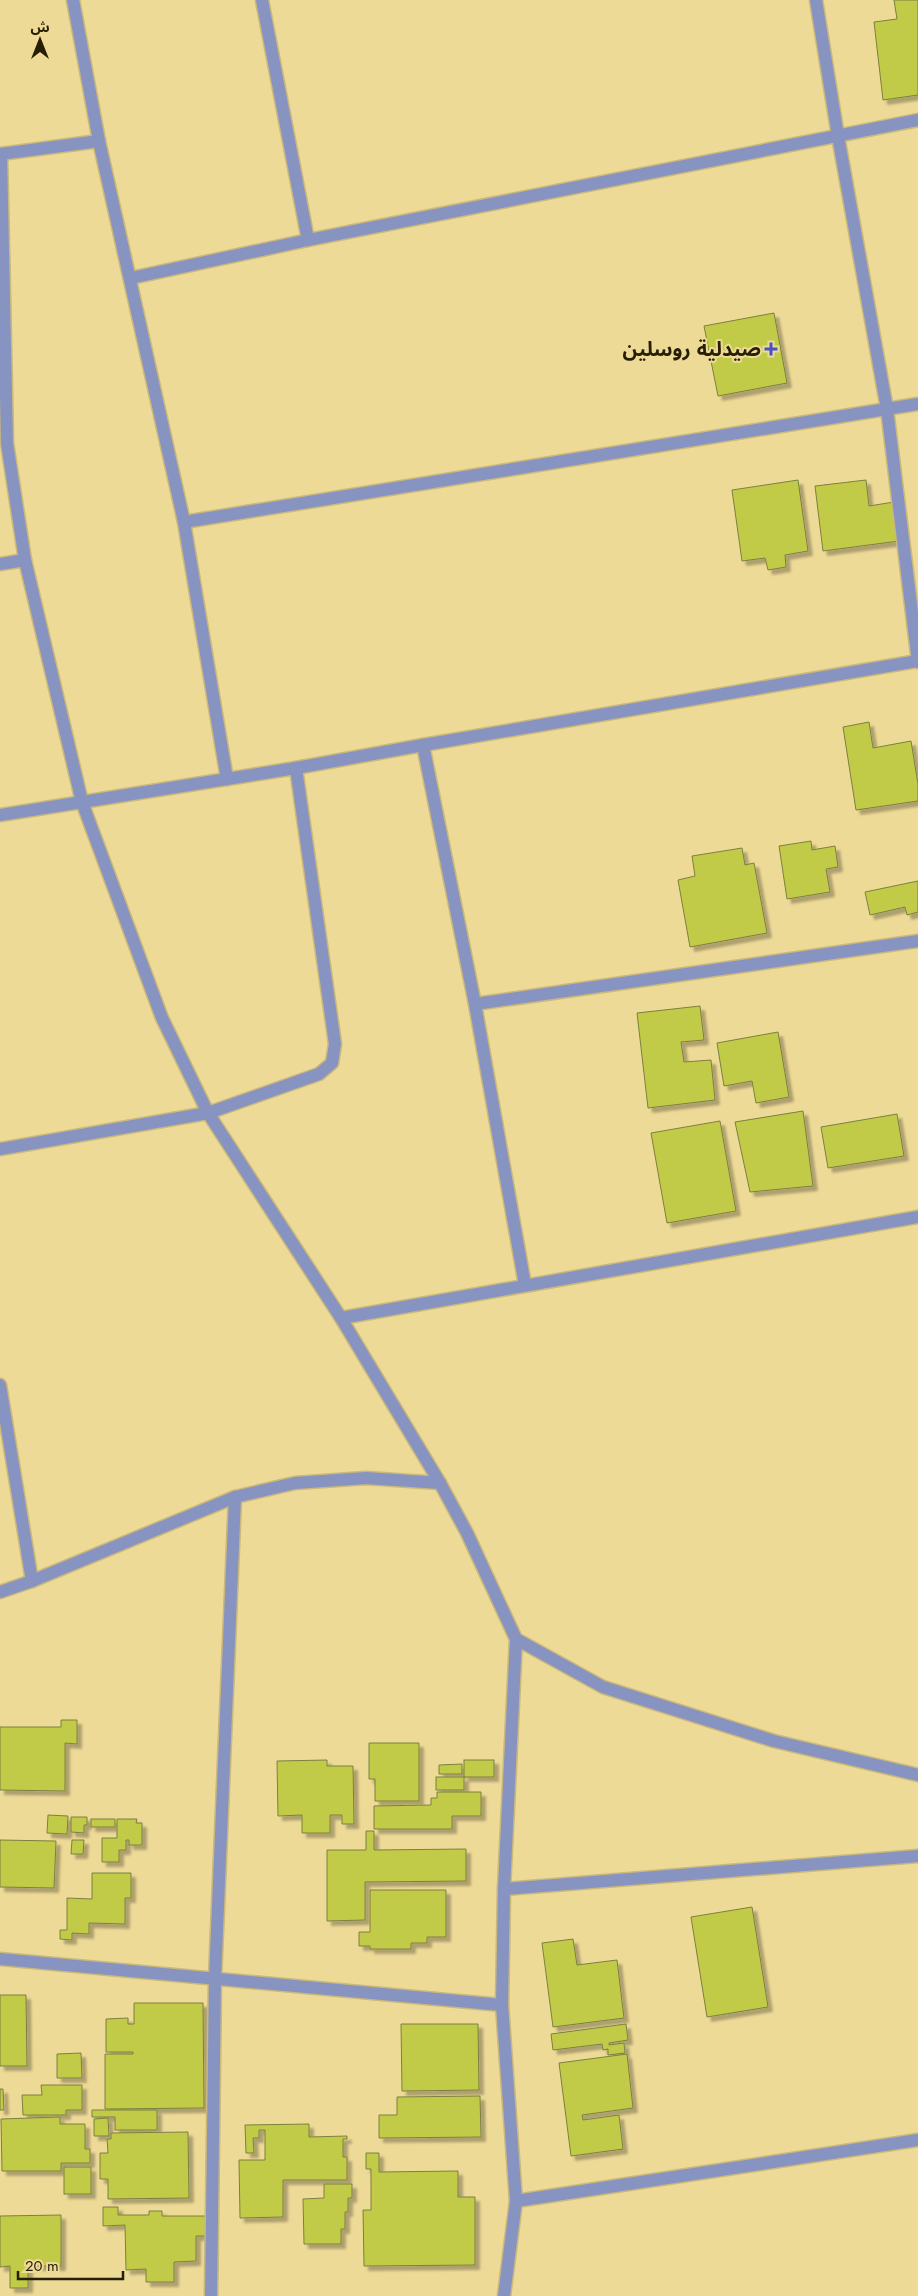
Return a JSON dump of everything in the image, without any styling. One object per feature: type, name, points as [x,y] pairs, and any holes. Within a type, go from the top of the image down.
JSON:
[{"type":"street","points":[[73,0],[99,141],[184,522],[227,779]]},
{"type":"street","points":[[262,0],[308,240]]},
{"type":"street","points":[[0,815],[296,768],[918,662],[887,409],[838,136],[816,0]]},
{"type":"street","points":[[131,278],[308,240],[918,120]]},
{"type":"street","points":[[99,141],[0,154],[7,443],[25,560],[82,802],[162,1018],[208,1112],[341,1318],[440,1483],[467,1533],[516,1639],[504,1888],[502,2005],[516,2201],[504,2296]]},
{"type":"street","points":[[184,522],[918,404]]},
{"type":"street","points":[[0,564],[25,560]]},
{"type":"street","points":[[423,745],[475,1004],[526,1285]]},
{"type":"street","points":[[0,1149],[208,1112],[319,1074],[332,1063],[335,1044],[296,768]]},
{"type":"street","points":[[475,1004],[918,941]]},
{"type":"street","points":[[341,1318],[918,1217]]},
{"type":"street","points":[[0,1385],[32,1581]]},
{"type":"street","points":[[0,1592],[32,1581],[235,1497],[295,1483],[366,1478],[440,1483]]},
{"type":"street","points":[[210,2296],[215,1978],[235,1497]]},
{"type":"street","points":[[516,1639],[603,1687],[774,1741],[918,1775]]},
{"type":"street","points":[[504,1888],[918,1856]]},
{"type":"street","points":[[0,1960],[502,2005]]},
{"type":"street","points":[[516,2201],[918,2140]]},
{"type":"building","points":[[894,0],[918,0],[918,95],[883,100],[874,22],[897,19]]},
{"type":"building","points":[[774,313],[787,383],[718,396],[704,326]]},
{"type":"building","points":[[798,480],[808,551],[785,555],[786,567],[768,570],[765,558],[742,561],[732,490]]},
{"type":"building","points":[[866,480],[869,506],[894,502],[899,541],[823,551],[815,486]]},
{"type":"building","points":[[869,722],[873,748],[911,741],[918,784],[918,801],[856,810],[843,727]]},
{"type":"building","points":[[811,841],[812,850],[835,846],[838,867],[826,869],[830,892],[787,899],[779,846]]},
{"type":"building","points":[[742,848],[745,865],[754,863],[767,933],[690,947],[678,880],[695,876],[692,856]]},
{"type":"building","points":[[918,881],[918,912],[907,915],[905,907],[870,915],[865,892]]},
{"type":"building","points":[[700,1006],[704,1040],[681,1042],[684,1062],[711,1060],[715,1100],[648,1108],[637,1013]]},
{"type":"building","points":[[778,1032],[789,1097],[756,1103],[752,1081],[724,1086],[717,1043]]},
{"type":"building","points":[[803,1111],[813,1186],[750,1192],[735,1122]]},
{"type":"building","points":[[897,1114],[904,1156],[828,1168],[821,1127]]},
{"type":"building","points":[[720,1121],[736,1211],[667,1223],[651,1133]]},
{"type":"building","points":[[61,1720],[77,1720],[77,1744],[65,1743],[65,1791],[0,1790],[0,1727],[61,1727]]},
{"type":"building","points":[[369,1743],[419,1743],[419,1801],[375,1801],[375,1779],[369,1779]]},
{"type":"building","points":[[327,1760],[327,1766],[353,1766],[354,1824],[342,1824],[342,1815],[330,1815],[330,1833],[302,1833],[302,1815],[278,1816],[277,1761]]},
{"type":"building","points":[[464,1760],[494,1760],[494,1777],[464,1777]]},
{"type":"building","points":[[462,1764],[462,1774],[439,1774],[439,1765]]},
{"type":"building","points":[[436,1777],[464,1777],[464,1790],[436,1790]]},
{"type":"building","points":[[437,1792],[481,1792],[481,1816],[452,1816],[452,1829],[374,1829],[374,1806],[431,1805],[431,1798],[437,1798]]},
{"type":"building","points":[[48,1815],[68,1816],[67,1834],[47,1833]]},
{"type":"building","points":[[71,1817],[87,1817],[84,1833],[71,1832]]},
{"type":"building","points":[[91,1819],[115,1819],[115,1827],[91,1827]]},
{"type":"building","points":[[117,1819],[137,1819],[136,1823],[142,1823],[142,1845],[129,1845],[129,1840],[126,1840],[126,1850],[119,1850],[119,1862],[102,1862],[102,1838],[117,1838]]},
{"type":"building","points":[[366,1831],[374,1831],[374,1850],[466,1849],[466,1881],[365,1882],[365,1920],[327,1921],[327,1850],[366,1850]]},
{"type":"building","points":[[0,1840],[56,1841],[54,1888],[0,1887]]},
{"type":"building","points":[[72,1840],[84,1840],[83,1854],[71,1854]]},
{"type":"building","points":[[92,1873],[131,1873],[131,1898],[125,1898],[125,1924],[89,1923],[89,1934],[72,1933],[72,1940],[60,1939],[60,1930],[67,1930],[67,1898],[92,1899]]},
{"type":"building","points":[[370,1890],[446,1890],[446,1937],[427,1937],[427,1943],[411,1943],[411,1949],[370,1949],[370,1946],[359,1946],[359,1932],[370,1932]]},
{"type":"building","points":[[752,1907],[768,2007],[707,2017],[691,1917]]},
{"type":"building","points":[[573,1939],[577,1965],[617,1960],[624,2018],[553,2027],[542,1943]]},
{"type":"building","points":[[0,1995],[26,1995],[27,2066],[0,2066]]},
{"type":"building","points":[[134,2003],[203,2003],[204,2108],[105,2109],[105,2054],[133,2054],[133,2052],[106,2052],[106,2019],[128,2018],[128,2024],[134,2024]]},
{"type":"building","points":[[401,2024],[478,2024],[479,2090],[402,2091]]},
{"type":"building","points":[[626,2024],[628,2040],[609,2043],[609,2045],[624,2043],[625,2053],[608,2055],[608,2049],[603,2050],[602,2044],[553,2050],[551,2034]]},
{"type":"building","points":[[81,2053],[82,2078],[57,2078],[57,2054]]},
{"type":"building","points":[[627,2054],[633,2108],[582,2115],[583,2120],[619,2115],[623,2149],[571,2156],[559,2063]]},
{"type":"building","points":[[41,2085],[82,2085],[82,2110],[66,2110],[66,2115],[23,2115],[22,2095],[42,2095]]},
{"type":"building","points":[[0,2089],[3,2089],[4,2110],[0,2110]]},
{"type":"building","points":[[480,2096],[481,2137],[379,2138],[379,2115],[397,2115],[397,2097]]},
{"type":"building","points":[[92,2110],[157,2110],[157,2130],[115,2130],[115,2117],[92,2117]]},
{"type":"building","points":[[60,2117],[60,2124],[85,2124],[85,2149],[90,2149],[90,2163],[61,2163],[61,2171],[2,2171],[1,2119]]},
{"type":"building","points":[[108,2118],[109,2136],[94,2136],[94,2119]]},
{"type":"building","points":[[309,2124],[309,2137],[347,2136],[347,2139],[343,2139],[343,2157],[347,2157],[347,2180],[283,2180],[283,2217],[240,2218],[239,2160],[265,2160],[265,2130],[259,2130],[259,2138],[253,2138],[254,2153],[246,2153],[245,2125]]},
{"type":"building","points":[[188,2132],[189,2198],[108,2199],[108,2179],[100,2179],[100,2153],[108,2153],[107,2139],[111,2139],[111,2133]]},
{"type":"building","points":[[366,2153],[379,2153],[379,2172],[458,2171],[458,2197],[475,2197],[475,2265],[364,2266],[363,2210],[371,2210],[371,2169],[366,2169]]},
{"type":"building","points":[[64,2167],[91,2167],[91,2194],[64,2194]]},
{"type":"building","points":[[324,2184],[352,2184],[352,2198],[348,2198],[348,2212],[345,2212],[345,2229],[341,2229],[341,2244],[304,2244],[303,2199],[324,2198]]},
{"type":"building","points":[[103,2207],[118,2207],[118,2215],[149,2215],[149,2211],[162,2211],[162,2216],[209,2216],[210,2236],[196,2236],[196,2261],[174,2262],[174,2282],[146,2282],[146,2269],[126,2270],[125,2225],[103,2226]]},
{"type":"building","points":[[61,2215],[61,2266],[28,2266],[28,2288],[10,2288],[10,2266],[0,2267],[0,2216]]},
{"type":"place","name":"صيدلية روسلين","points":[[771,349]]}]
